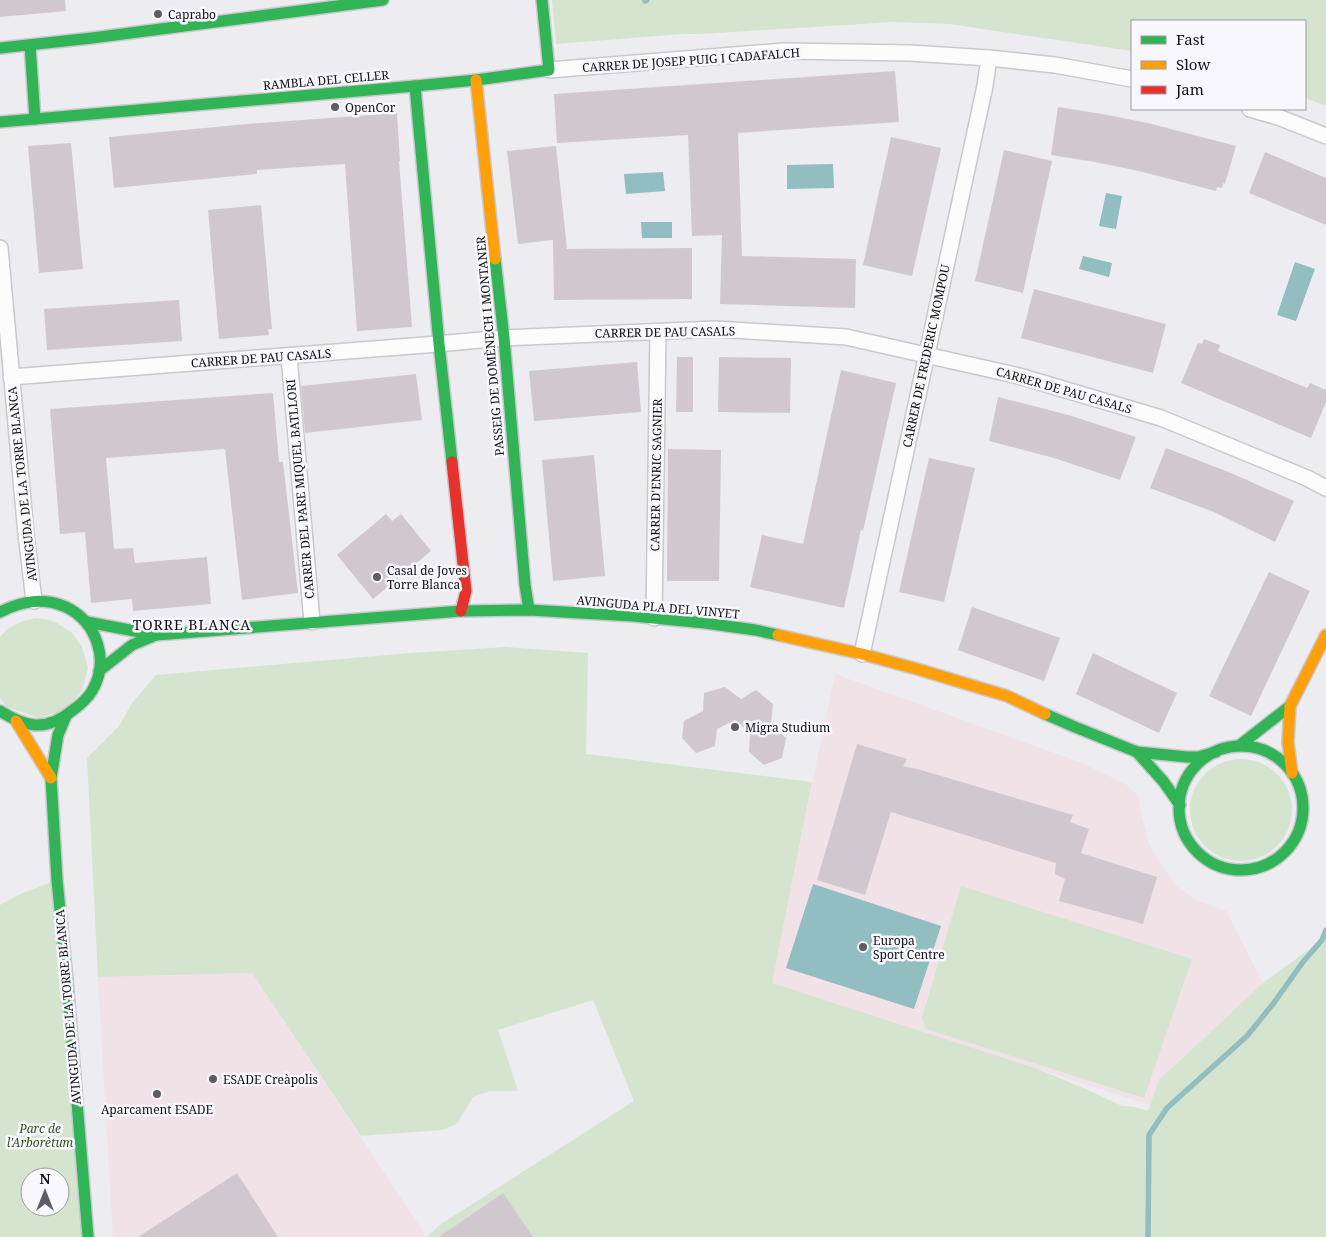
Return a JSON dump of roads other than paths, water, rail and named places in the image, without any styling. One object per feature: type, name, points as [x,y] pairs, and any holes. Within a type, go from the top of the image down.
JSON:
[{"type":"main road","points":[[0,48],[383,0]]},
{"type":"main road","points":[[542,0],[549,70]]},
{"type":"main road","points":[[30,45],[35,119]]},
{"type":"main road","name":"RAMBLA DEL CELLER","points":[[0,122],[415,86],[549,70]]},
{"type":"main road","name":"PASSEIG DE DOMÈNECH I MONTANER","points":[[476,80],[504,338],[525,585],[529,610]]},
{"type":"main road","points":[[415,86],[439,344],[466,591],[461,611]]},
{"type":"main road","points":[[0,612],[12,606],[34,600],[65,606],[87,622],[97,640],[101,657],[97,679],[91,693],[66,716],[52,723],[34,725],[16,721],[0,712]]},
{"type":"main road","name":"AVINGUDA PLA DEL VINYET","points":[[87,622],[156,635],[461,611],[529,610],[654,618],[755,630],[862,654],[917,669],[1007,696],[1075,727],[1137,752],[1187,757],[1198,757],[1216,752]]},
{"type":"main road","name":"AVINGUDA PLA DEL VINYET","points":[[99,671],[132,645],[156,635]]},
{"type":"main road","points":[[1292,773],[1288,742],[1290,706],[1326,635]]},
{"type":"main road","points":[[1240,745],[1290,706]]},
{"type":"main road","name":"AVINGUDA DE LA TORRE BLANCA","points":[[66,716],[58,734],[51,778],[88,1237]]},
{"type":"main road","name":"AVINGUDA DE LA TORRE BLANCA","points":[[16,721],[51,778]]},
{"type":"main road","points":[[1240,745],[1254,746],[1267,751],[1283,761],[1292,773],[1302,800],[1302,817],[1297,834],[1288,849],[1275,860],[1260,868],[1243,870],[1226,868],[1210,862],[1197,852],[1187,838],[1181,822],[1180,806],[1187,776],[1192,769],[1216,752],[1240,745]]},
{"type":"main road","name":"AVINGUDA PLA DEL VINYET","points":[[1137,752],[1163,780],[1180,806]]},
{"type":"street","name":"CARRER DE JOSEP PUIG I CADAFALCH","points":[[549,70],[784,51],[910,52],[989,58],[1055,66],[1131,79]]},
{"type":"street","name":"CARRER DE FREDERIC MOMPOU","points":[[862,654],[985,86],[989,58]]},
{"type":"street","points":[[1254,110],[1278,117],[1326,136]]},
{"type":"street","name":"AVINGUDA DE LA TORRE BLANCA","points":[[0,248],[5,359],[12,377],[7,403],[34,600]]},
{"type":"street","name":"CARRER DE PAU CASALS","points":[[12,377],[504,338],[716,329],[846,337],[1019,376],[1161,418],[1307,478],[1326,488]]},
{"type":"street","name":"CARRER D'ENRIC SAGNIER","points":[[654,618],[658,332]]},
{"type":"street","name":"CARRER DEL PARE MIQUEL BATLLORI","points":[[289,356],[312,622]]},
{"type":"water","points":[[833,164],[834,188],[787,189],[787,165]]},
{"type":"water","points":[[663,172],[665,191],[626,194],[624,174]]},
{"type":"water","points":[[1106,193],[1122,196],[1116,229],[1099,226]]},
{"type":"water","points":[[641,222],[672,222],[672,238],[642,238]]},
{"type":"water","points":[[1083,256],[1112,263],[1109,277],[1079,269]]},
{"type":"water","points":[[1295,262],[1315,269],[1296,321],[1277,315]]},
{"type":"water","name":"Europa Sport Centre","points":[[813,884],[941,926],[914,1009],[786,968]]},
{"type":"waterway","points":[[1148,1237],[1149,1135],[1167,1108],[1247,1036],[1322,940],[1326,930]]},
{"type":"place","name":"Caprabo","points":[[158,14]]},
{"type":"place","name":"OpenCor","points":[[335,107]]},
{"type":"place","name":"Casal de Joves Torre Blanca","points":[[377,577]]},
{"type":"place","name":"Migra Studium","points":[[735,727]]},
{"type":"place","name":"Europa Sport Centre","points":[[863,947]]},
{"type":"place","name":"ESADE Creàpolis","points":[[213,1079]]},
{"type":"place","name":"Aparcament ESADE","points":[[157,1094]]},
{"type":"district","name":"TORRE BLANCA","points":[[192,624]]},
{"type":"park label","name":"Parc de l'Arborètum","points":[[40,1135]]}]
